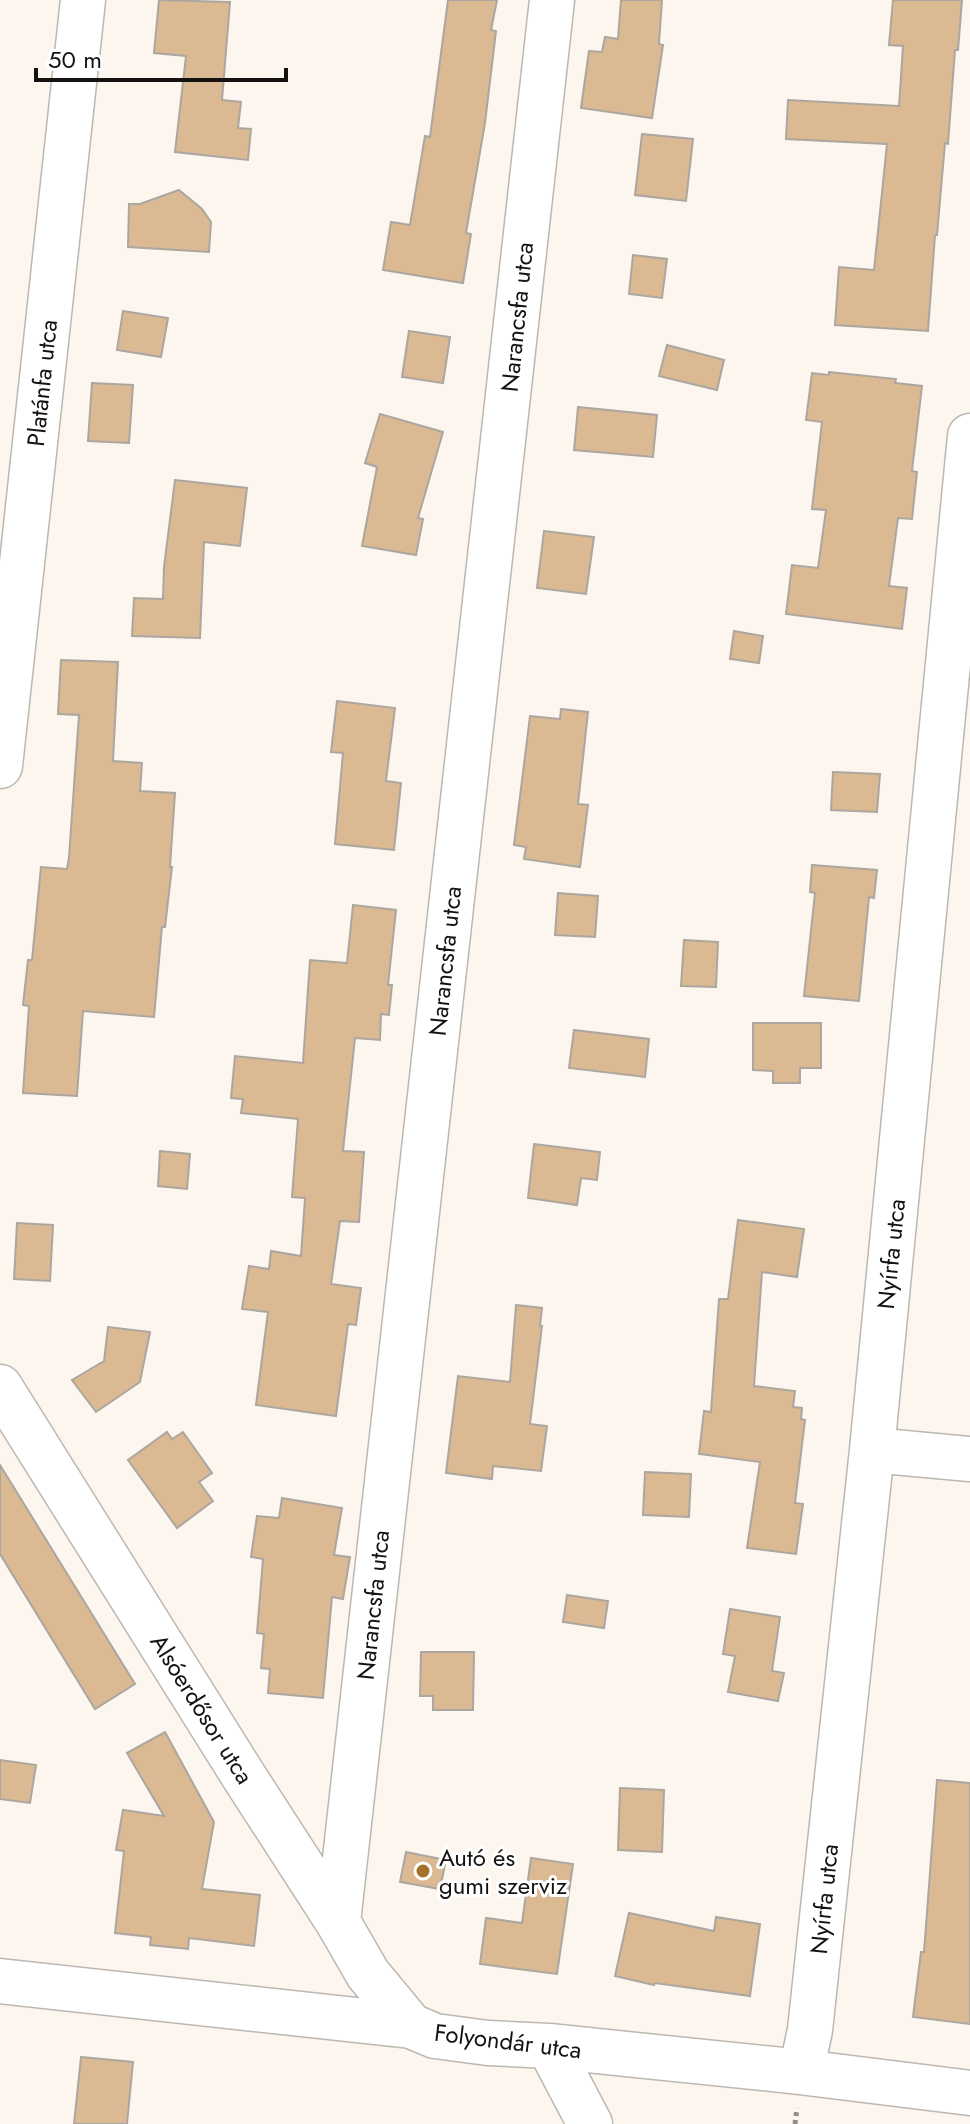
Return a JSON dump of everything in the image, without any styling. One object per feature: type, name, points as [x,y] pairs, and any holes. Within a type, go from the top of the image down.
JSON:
[{"type":"street","name":"Platánfa utca","points":[[0,766],[83,0]]},
{"type":"street","name":"Narancsfa utca","points":[[338,1922],[552,0]]},
{"type":"street","name":"Nyírfa utca","points":[[801,2072],[812,2014],[872,1450],[970,436]]},
{"type":"street","name":"Alsóerdősor utca","points":[[0,1387],[368,1974],[411,2026]]},
{"type":"street","points":[[872,1450],[970,1459]]},
{"type":"street","name":"Folyondár utca","points":[[0,1981],[411,2026],[435,2036],[475,2042],[549,2046],[970,2093]]},
{"type":"street","points":[[549,2046],[590,2124]]},
{"type":"building","points":[[159,0],[230,2],[222,100],[241,102],[238,128],[251,129],[248,160],[175,152],[186,56],[154,53]]},
{"type":"building","points":[[448,0],[497,0],[491,30],[496,31],[485,123],[466,233],[471,234],[463,283],[383,270],[391,222],[410,225],[425,136],[430,137]]},
{"type":"building","points":[[621,0],[662,0],[659,44],[663,45],[652,118],[581,108],[589,51],[602,52],[605,37],[618,39]]},
{"type":"building","points":[[893,0],[962,0],[948,144],[945,143],[935,235],[928,331],[835,325],[839,267],[874,270],[887,144],[786,139],[788,100],[899,106],[903,46],[889,45]]},
{"type":"building","points":[[642,134],[693,139],[686,201],[635,195]]},
{"type":"building","points":[[179,190],[202,209],[211,222],[209,252],[128,247],[129,204],[140,204]]},
{"type":"building","points":[[633,255],[667,259],[662,298],[629,294]]},
{"type":"building","points":[[123,311],[168,318],[161,357],[117,350]]},
{"type":"building","points":[[409,331],[450,337],[443,383],[402,377]]},
{"type":"building","points":[[667,345],[724,360],[717,390],[659,376]]},
{"type":"building","points":[[829,372],[896,379],[895,383],[922,386],[912,471],[917,472],[912,519],[898,518],[889,586],[907,588],[902,629],[786,614],[792,565],[818,568],[826,510],[812,509],[822,422],[806,420],[812,373],[829,375]]},
{"type":"building","points":[[92,383],[133,385],[129,443],[88,441]]},
{"type":"building","points":[[578,407],[657,415],[653,457],[574,450]]},
{"type":"building","points":[[380,414],[443,432],[418,518],[423,519],[416,555],[362,546],[377,467],[365,463]]},
{"type":"building","points":[[175,480],[247,488],[240,546],[204,542],[200,638],[132,636],[134,598],[163,599]]},
{"type":"building","points":[[544,531],[594,537],[586,594],[537,588]]},
{"type":"building","points":[[734,631],[763,636],[759,663],[730,659]]},
{"type":"building","points":[[61,660],[118,662],[113,761],[142,763],[140,791],[175,793],[172,867],[165,927],[162,927],[154,1017],[83,1011],[77,1096],[23,1093],[29,1006],[23,1005],[28,960],[32,960],[41,867],[67,869],[69,857],[79,715],[58,714]]},
{"type":"building","points":[[337,701],[395,708],[386,781],[401,783],[394,850],[335,844],[343,753],[331,752]]},
{"type":"building","points":[[561,709],[588,712],[578,804],[588,805],[580,867],[524,859],[526,847],[514,845],[530,716],[560,719]]},
{"type":"building","points":[[833,772],[880,774],[877,812],[831,810]]},
{"type":"building","points":[[812,865],[877,870],[874,898],[869,897],[859,1001],[804,996],[815,893],[810,892]]},
{"type":"building","points":[[558,893],[598,896],[595,937],[555,935]]},
{"type":"building","points":[[353,905],[396,910],[388,985],[392,985],[389,1015],[381,1014],[380,1040],[355,1038],[343,1151],[364,1152],[359,1222],[340,1221],[331,1284],[361,1288],[356,1325],[348,1324],[336,1416],[256,1405],[268,1312],[242,1309],[249,1266],[269,1269],[271,1251],[301,1256],[305,1198],[292,1197],[298,1119],[241,1113],[243,1099],[231,1098],[235,1056],[303,1063],[310,960],[347,963]]},
{"type":"building","points":[[684,940],[718,942],[716,987],[681,986]]},
{"type":"building","points":[[753,1023],[821,1023],[821,1068],[800,1068],[800,1083],[773,1083],[773,1071],[753,1070]]},
{"type":"building","points":[[574,1030],[649,1039],[645,1077],[569,1068]]},
{"type":"building","points":[[534,1144],[600,1152],[597,1180],[581,1178],[577,1205],[528,1198]]},
{"type":"building","points":[[160,1151],[190,1154],[187,1189],[158,1186]]},
{"type":"building","points":[[738,1220],[804,1229],[797,1277],[762,1272],[754,1386],[795,1391],[793,1407],[802,1408],[801,1419],[805,1420],[795,1503],[803,1504],[796,1554],[747,1548],[760,1462],[699,1454],[704,1411],[711,1412],[719,1299],[728,1299]]},
{"type":"building","points":[[17,1223],[53,1225],[50,1281],[14,1279]]},
{"type":"building","points":[[516,1305],[542,1308],[530,1424],[547,1426],[541,1471],[493,1466],[492,1479],[446,1473],[458,1376],[510,1382]]},
{"type":"building","points":[[108,1327],[150,1332],[140,1382],[96,1412],[72,1380],[104,1361]]},
{"type":"building","points":[[167,1432],[172,1439],[183,1432],[212,1473],[199,1482],[213,1501],[177,1528],[128,1460]]},
{"type":"building","points":[[0,1465],[135,1684],[95,1709],[0,1554]]},
{"type":"building","points":[[645,1472],[691,1474],[689,1517],[643,1515]]},
{"type":"building","points":[[282,1498],[342,1508],[334,1555],[350,1557],[343,1599],[332,1597],[323,1698],[268,1693],[270,1669],[261,1668],[264,1634],[257,1633],[263,1559],[251,1557],[257,1516],[279,1518]]},
{"type":"building","points":[[567,1595],[608,1601],[604,1628],[563,1622]]},
{"type":"building","points":[[730,1609],[780,1617],[772,1671],[784,1673],[778,1701],[728,1692],[735,1656],[723,1654]]},
{"type":"building","points":[[421,1652],[474,1652],[473,1710],[433,1710],[433,1696],[420,1696]]},
{"type":"building","points":[[165,1732],[214,1822],[202,1889],[260,1895],[254,1946],[189,1938],[188,1949],[150,1945],[151,1937],[115,1933],[124,1851],[116,1850],[123,1810],[164,1816],[127,1753]]},
{"type":"building","points":[[0,1760],[36,1765],[30,1803],[0,1799]]},
{"type":"building","points":[[937,1780],[970,1783],[970,2024],[913,2017],[921,1952],[924,1952]]},
{"type":"building","points":[[620,1788],[664,1790],[662,1852],[618,1850]]},
{"type":"building","name":"Autó és gumi szerviz","points":[[406,1852],[446,1860],[440,1889],[400,1882]]},
{"type":"building","points":[[531,1858],[573,1864],[557,1974],[480,1964],[486,1918],[522,1923]]},
{"type":"building","points":[[629,1913],[714,1931],[716,1917],[760,1924],[750,1996],[654,1985],[615,1976]]},
{"type":"building","points":[[81,2057],[133,2062],[127,2124],[74,2124]]},
{"type":"place","name":"Autó és gumi szerviz","points":[[423,1871]]}]
